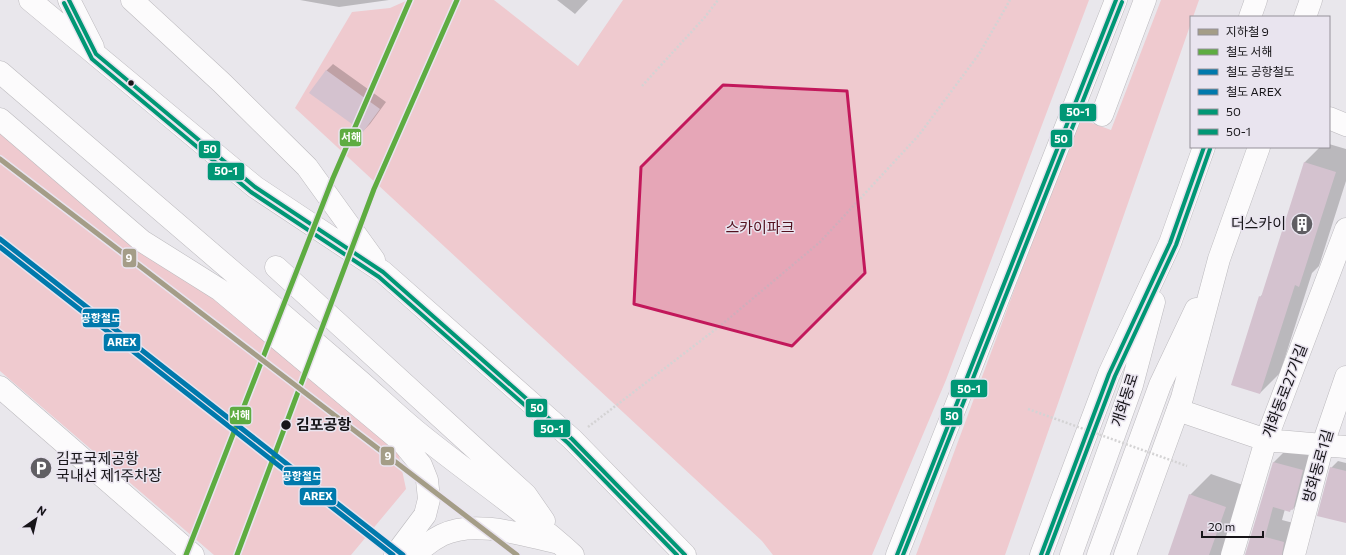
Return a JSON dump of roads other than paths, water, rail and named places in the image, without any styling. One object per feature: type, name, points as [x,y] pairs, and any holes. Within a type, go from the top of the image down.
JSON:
[{"type":"main road","points":[[69,0],[96,54]]},
{"type":"main road","points":[[132,0],[222,83],[307,167],[383,272]]},
{"type":"main road","points":[[897,555],[1116,0]]},
{"type":"main road","points":[[1102,115],[1145,0]]},
{"type":"main road","points":[[1250,16],[1256,0]]},
{"type":"main road","points":[[1305,16],[1310,0]]},
{"type":"main road","points":[[30,1],[96,54],[255,187],[383,272],[572,439],[685,555]]},
{"type":"main road","points":[[0,72],[416,431],[567,549]]},
{"type":"main road","points":[[1330,118],[1346,125]]},
{"type":"main road","points":[[0,119],[142,241],[220,290],[403,443],[421,465],[427,480],[429,499],[425,514],[395,555]]},
{"type":"main road","name":"개화동로","points":[[1071,555],[1132,385],[1170,243],[1204,148]]},
{"type":"main road","name":"개화동로","points":[[1125,555],[1178,410],[1219,259],[1259,148]]},
{"type":"main road","name":"개화동로27가길","points":[[1232,555],[1266,440],[1346,229]]},
{"type":"main road","name":"개화동로","points":[[1041,555],[1109,374],[1170,243]]},
{"type":"main road","name":"개화동로","points":[[1098,555],[1160,386],[1219,259]]},
{"type":"main road","points":[[276,268],[526,495],[567,549]]},
{"type":"main road","name":"방화동로1길","points":[[1294,555],[1323,444],[1346,377]]},
{"type":"main road","points":[[0,387],[193,555]]},
{"type":"main road","points":[[1178,410],[1266,440],[1346,447]]},
{"type":"main road","points":[[415,555],[443,534],[461,529],[474,528],[496,529],[567,549]]},
{"type":"metro line","name":"9","points":[[0,159],[517,555]]},
{"type":"rail line","name":"서해","points":[[186,555],[333,178],[410,0]]},
{"type":"rail line","name":"서해","points":[[237,555],[374,189],[457,0]]},
{"type":"rail line","name":"공항철도","points":[[0,239],[403,555]]},
{"type":"rail line","name":"AREX","points":[[0,247],[393,555]]},
{"type":"place","name":"더스카이","points":[[1302,224]]},
{"type":"place","name":"김포공항","points":[[286,425]]},
{"type":"place","name":"김포국제공항 국내선 제1주차장","points":[[41,468]]},
{"type":"park label","name":"스카이파크","points":[[760,228]]}]
